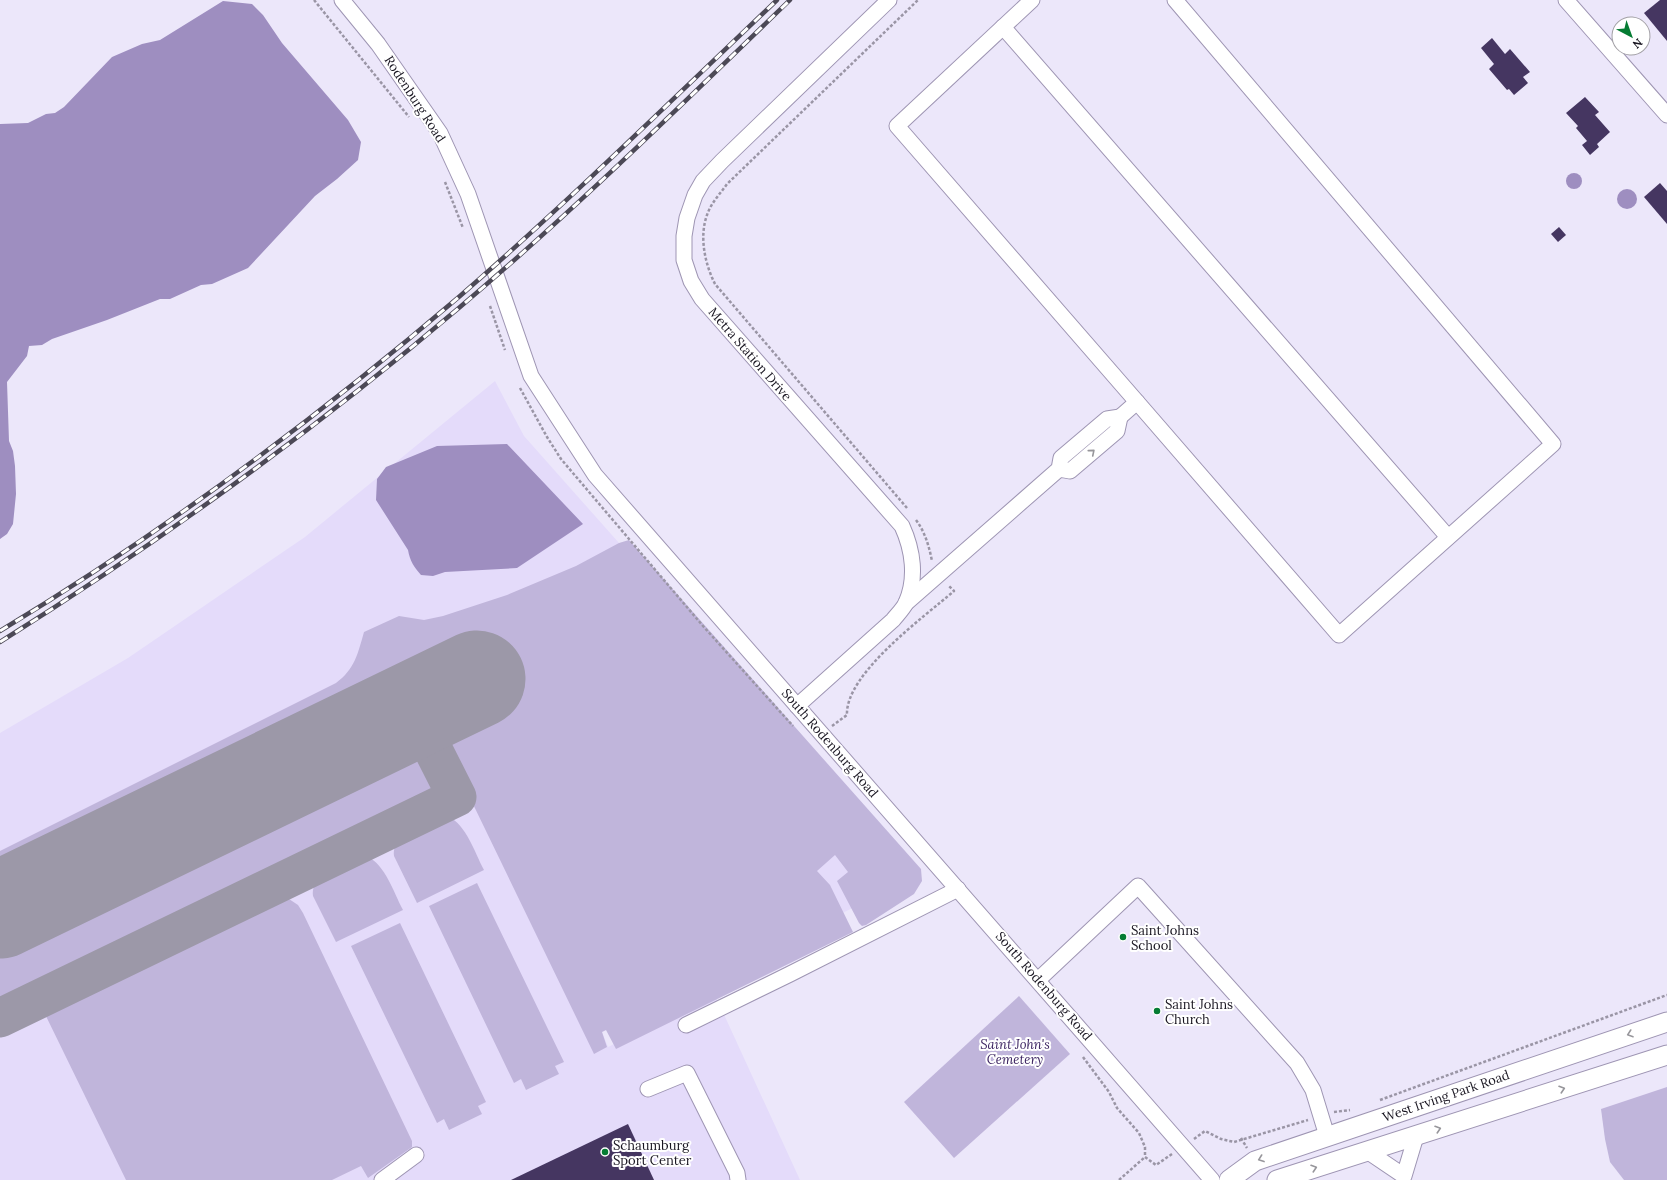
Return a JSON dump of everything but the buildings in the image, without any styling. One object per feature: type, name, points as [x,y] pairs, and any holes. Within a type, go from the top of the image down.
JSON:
[{"type":"main road","name":"West Irving Park Road","points":[[1229,1180],[1255,1161],[1667,1022]]},
{"type":"main road","name":"West Irving Park Road","points":[[1277,1180],[1667,1056]]},
{"type":"street","name":"Rodenburg Road","points":[[342,0],[378,44],[440,133],[468,194],[497,275]]},
{"type":"street","name":"Metra Station Drive","points":[[797,706],[893,620],[906,604],[912,584],[912,562],[908,541],[902,526],[702,299],[691,281],[684,260],[684,236],[687,218],[695,195],[703,181],[890,0]]},
{"type":"street","points":[[1032,0],[897,126],[1339,635],[1553,444],[1175,0]]},
{"type":"street","points":[[1566,0],[1667,115]]},
{"type":"street","points":[[1003,27],[1448,538]]},
{"type":"street","name":"South Rodenburg Road","points":[[497,275],[531,376],[595,475],[1212,1180]]},
{"type":"street","points":[[906,604],[1060,469],[1070,471],[1117,431],[1120,417],[1137,402]]},
{"type":"street","points":[[1038,980],[1138,886],[1297,1062],[1313,1090],[1327,1136]]},
{"type":"street","points":[[686,1025],[958,889]]},
{"type":"street","points":[[648,1089],[687,1074],[737,1173],[738,1180]]},
{"type":"street","points":[[1367,1152],[1404,1178],[1416,1136]]},
{"type":"street","points":[[382,1180],[416,1155]]},
{"type":"path","points":[[314,0],[411,119]]},
{"type":"path","points":[[910,511],[715,284],[706,263],[704,231],[707,215],[715,199],[727,184],[918,0]]},
{"type":"path","points":[[442,175],[466,235]]},
{"type":"path","points":[[488,300],[492,314]]},
{"type":"path","points":[[914,517],[923,529],[930,547],[933,565]]},
{"type":"path","points":[[841,718],[847,715],[848,702],[865,673],[880,655],[954,591],[949,585]]},
{"type":"path","points":[[1376,1102],[1402,1091],[1667,995]]},
{"type":"path","points":[[1205,1131],[1221,1139],[1234,1142],[1337,1111],[1357,1109]]},
{"type":"path","points":[[1119,1180],[1145,1157],[1156,1166]]},
{"type":"shaded area","points":[[223,1],[252,4],[263,15],[282,43],[348,120],[361,142],[358,160],[315,196],[248,268],[212,284],[201,285],[170,299],[160,299],[107,320],[52,339],[42,345],[29,346],[27,356],[7,382],[9,441],[13,451],[15,466],[16,494],[13,524],[7,534],[0,539],[0,124],[28,123],[46,114],[55,113],[64,107],[112,57],[142,44],[160,40]]},
{"type":"shaded area","points":[[1571,173],[1577,173],[1582,178],[1580,187],[1577,189],[1571,189],[1566,184],[1566,178]]},
{"type":"shaded area","points":[[1627,189],[1634,192],[1637,199],[1634,206],[1627,209],[1620,206],[1617,199],[1620,192]]},
{"type":"shaded area","points":[[495,381],[524,436],[619,543],[901,884],[602,1032],[608,1047],[715,995],[800,1180],[0,1180],[0,733],[128,658],[305,537]]},
{"type":"shaded area","points":[[507,444],[583,524],[517,568],[445,572],[433,576],[421,575],[413,564],[408,550],[376,500],[377,479],[386,467],[437,446]]},
{"type":"green space","points":[[629,540],[921,869],[922,881],[914,894],[866,925],[862,926],[837,881],[848,872],[835,855],[817,871],[830,885],[853,932],[616,1049],[606,1030],[602,1032],[607,1047],[594,1054],[439,734],[497,705],[468,646],[0,873],[0,851],[336,683],[352,666],[358,654],[364,632],[399,616],[424,620],[443,616],[507,595],[576,566],[619,543]]},
{"type":"green space","points":[[399,755],[415,759],[427,767],[432,779],[430,795],[0,1004],[0,946]]},
{"type":"green space","points":[[448,816],[455,820],[465,832],[484,870],[417,903],[394,856],[394,848],[401,838]]},
{"type":"green space","points":[[367,856],[374,860],[384,872],[403,910],[336,942],[313,896],[314,886],[320,878]]},
{"type":"green space","points":[[477,883],[564,1062],[555,1066],[559,1074],[526,1090],[521,1079],[514,1083],[429,906]]},
{"type":"green space","points":[[286,897],[298,905],[303,913],[412,1141],[412,1147],[368,1178],[361,1166],[332,1180],[126,1180],[43,1010],[271,899]]},
{"type":"green space","points":[[400,923],[486,1102],[478,1106],[482,1114],[449,1130],[444,1119],[437,1123],[351,946]]},
{"type":"green space","name":"Saint John's Cemetery","points":[[1019,996],[1070,1054],[954,1158],[904,1102]]},
{"type":"green space","points":[[1667,1087],[1667,1180],[1624,1180],[1610,1162],[1601,1109]]},
{"type":"taxiway","points":[[0,1018],[457,797],[413,710]]},
{"type":"runway","points":[[0,910],[477,679]]},
{"type":"railway","points":[[0,631],[120,555],[237,473],[406,342],[541,224],[777,0]]},
{"type":"railway","points":[[0,642],[60,604],[236,483],[350,397],[405,353],[545,233],[790,0]]},
{"type":"place","name":"Saint Johns School","points":[[1123,937]]},
{"type":"place","name":"Saint Johns Church","points":[[1157,1011]]},
{"type":"place","name":"Schaumburg Sport Center","points":[[605,1152]]}]
